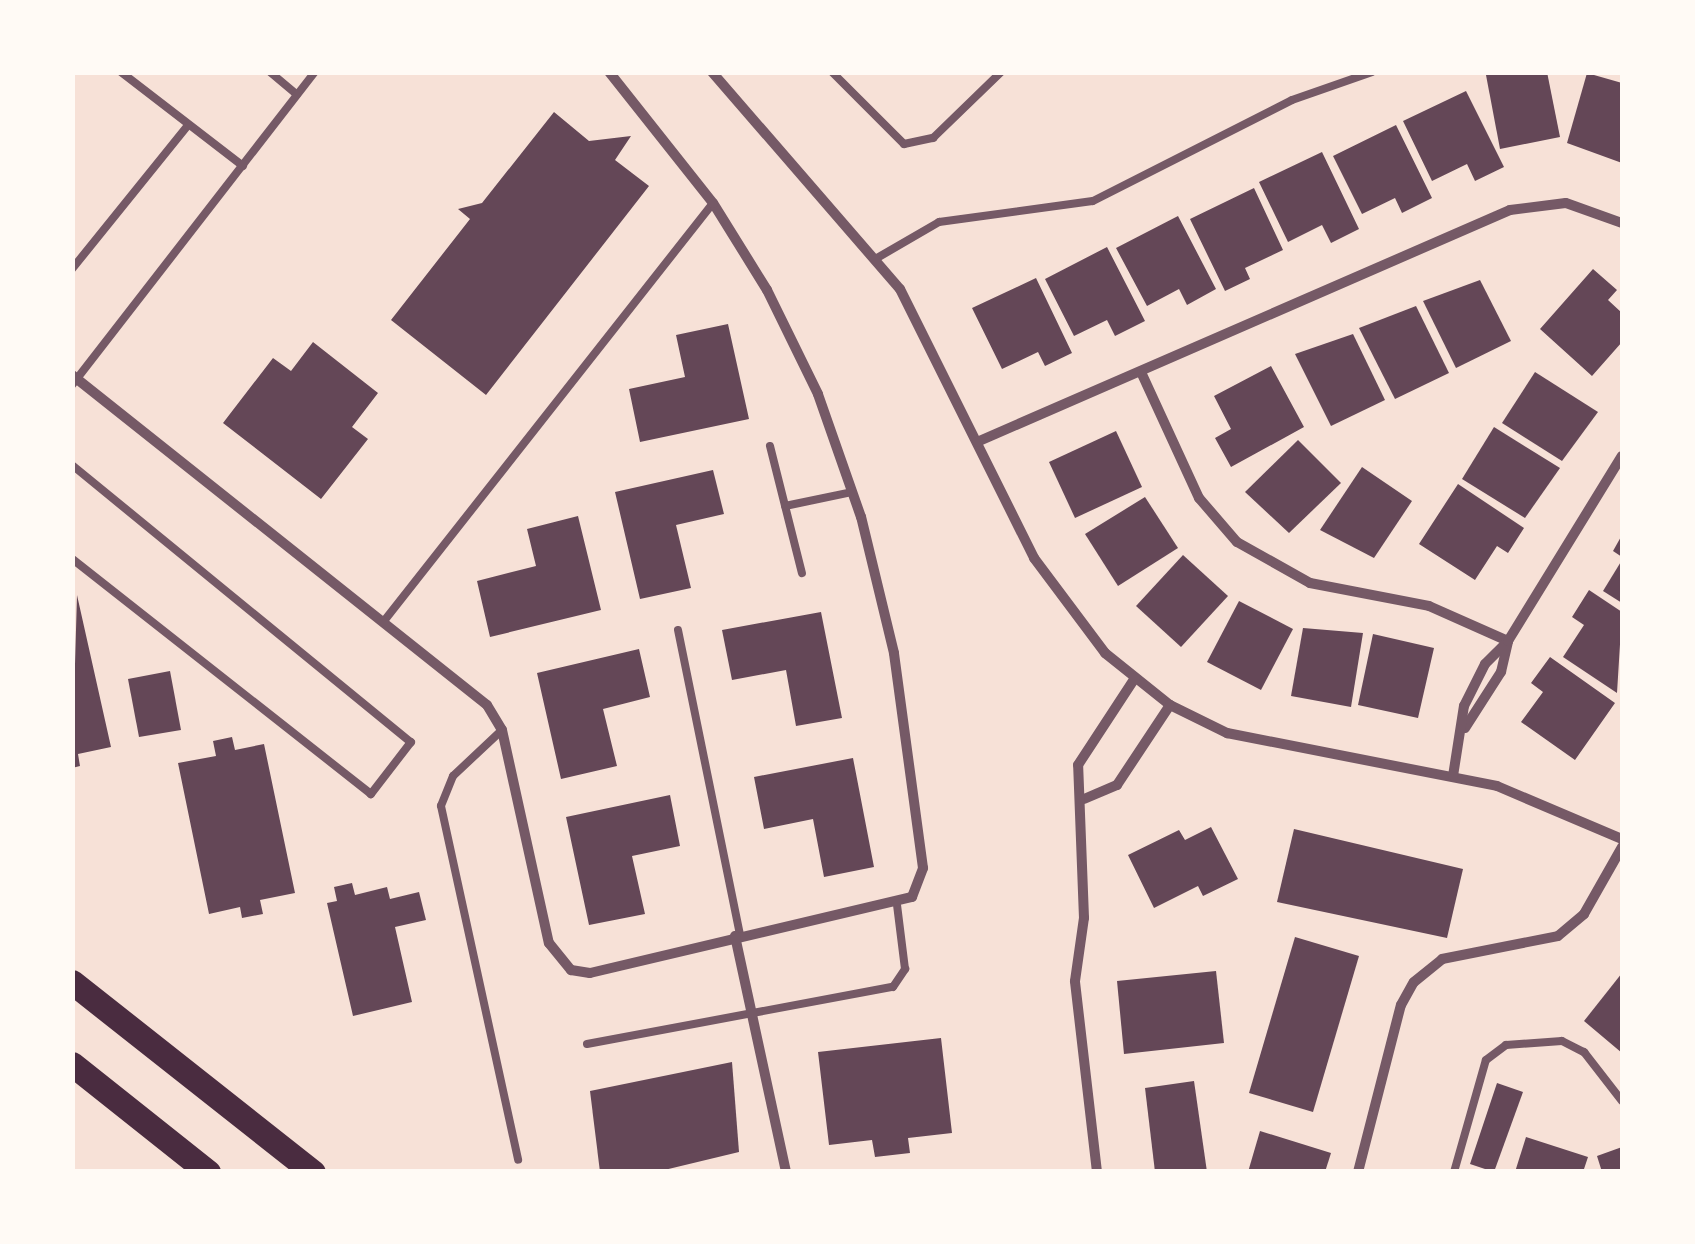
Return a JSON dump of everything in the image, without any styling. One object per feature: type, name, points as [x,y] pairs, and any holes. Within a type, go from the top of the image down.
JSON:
[{"type":"main road","points":[[72,982],[313,1172]]},
{"type":"main road","points":[[72,1064],[208,1172]]},
{"type":"street","points":[[74,380],[486,705],[502,730],[558,959],[590,973],[737,936],[897,905],[920,886],[923,868],[894,653],[852,492],[792,341],[712,204],[609,72]]},
{"type":"street","points":[[712,72],[878,258],[921,324],[1054,593],[1134,678],[1170,705],[1262,743],[1453,776],[1532,798],[1618,836],[1622,822]]},
{"type":"street","points":[[977,442],[1510,210],[1566,204],[1622,223]]},
{"type":"street","points":[[1141,372],[1199,498],[1237,542],[1310,583],[1429,606],[1508,641]]},
{"type":"street","points":[[1453,776],[1464,729],[1464,706],[1485,664],[1508,641],[1622,456]]},
{"type":"street","points":[[1464,729],[1501,672],[1508,641]]},
{"type":"street","points":[[1097,1172],[1076,981],[1084,918],[1084,799],[1078,765],[1134,678]]},
{"type":"street","points":[[1084,799],[1117,784],[1170,705]]},
{"type":"street","points":[[1358,1172],[1400,1004],[1414,982],[1442,960],[1558,936],[1584,914],[1622,848]]},
{"type":"street","points":[[737,936],[786,1172]]},
{"type":"lane","points":[[120,72],[243,166]]},
{"type":"lane","points":[[270,72],[298,95]]},
{"type":"lane","points":[[74,380],[315,72]]},
{"type":"lane","points":[[832,72],[904,144],[933,138],[1001,72]]},
{"type":"lane","points":[[878,258],[939,222],[1092,201],[1292,100],[1372,72]]},
{"type":"lane","points":[[72,269],[188,126]]},
{"type":"lane","points":[[384,622],[712,204]]},
{"type":"lane","points":[[770,446],[802,572]]},
{"type":"lane","points":[[72,465],[411,742],[372,794],[72,559]]},
{"type":"lane","points":[[785,506],[852,492]]},
{"type":"lane","points":[[678,630],[737,936]]},
{"type":"lane","points":[[502,730],[453,776],[441,806],[518,1160]]},
{"type":"lane","points":[[588,1044],[750,1009],[892,987],[905,969],[897,905]]},
{"type":"lane","points":[[1454,1172],[1486,1060],[1506,1045],[1562,1041],[1584,1052],[1622,1102]]},
{"type":"building","points":[[1547,72],[1560,137],[1500,149],[1486,75]]},
{"type":"building","points":[[1587,73],[1622,83],[1622,163],[1567,143]]},
{"type":"building","points":[[1466,91],[1504,167],[1475,181],[1467,164],[1432,181],[1403,121]]},
{"type":"building","points":[[554,112],[589,141],[631,136],[615,160],[649,186],[486,395],[391,320],[470,219],[458,209],[482,203]]},
{"type":"building","points":[[1396,125],[1432,198],[1402,213],[1395,198],[1362,214],[1333,156]]},
{"type":"building","points":[[1322,152],[1359,229],[1331,243],[1322,225],[1288,242],[1259,182]]},
{"type":"building","points":[[1254,188],[1283,250],[1245,268],[1250,279],[1225,291],[1190,219]]},
{"type":"building","points":[[1178,216],[1216,289],[1187,305],[1179,289],[1147,306],[1116,248]]},
{"type":"building","points":[[1107,247],[1145,321],[1115,336],[1107,320],[1074,336],[1045,279]]},
{"type":"building","points":[[1593,269],[1617,290],[1608,300],[1622,313],[1622,342],[1592,376],[1540,329]]},
{"type":"building","points":[[1036,278],[1072,353],[1045,366],[1038,352],[1002,369],[972,308]]},
{"type":"building","points":[[1480,280],[1511,341],[1456,368],[1423,301]]},
{"type":"building","points":[[1416,306],[1449,373],[1395,399],[1359,328]]},
{"type":"building","points":[[728,324],[749,419],[640,442],[629,389],[685,377],[676,335]]},
{"type":"building","points":[[1353,334],[1385,400],[1331,426],[1295,354]]},
{"type":"building","points":[[313,342],[378,393],[352,427],[368,439],[321,499],[223,423],[273,358],[291,371]]},
{"type":"building","points":[[1271,366],[1304,427],[1231,467],[1215,438],[1231,429],[1214,396]]},
{"type":"building","points":[[1535,372],[1598,412],[1562,461],[1502,423]]},
{"type":"building","points":[[1494,427],[1560,468],[1525,518],[1462,479]]},
{"type":"building","points":[[1116,431],[1142,487],[1075,518],[1049,462]]},
{"type":"building","points":[[1298,440],[1341,483],[1289,533],[1245,492]]},
{"type":"building","points":[[1362,467],[1412,501],[1374,558],[1320,530]]},
{"type":"building","points":[[713,470],[724,514],[676,525],[691,588],[640,599],[615,492]]},
{"type":"building","points":[[1458,484],[1524,528],[1508,553],[1497,546],[1475,580],[1419,544]]},
{"type":"building","points":[[1145,497],[1178,548],[1118,586],[1085,534]]},
{"type":"building","points":[[578,516],[601,610],[490,637],[477,581],[536,566],[527,529]]},
{"type":"building","points":[[1622,535],[1622,557],[1613,551]]},
{"type":"building","points":[[1183,555],[1228,596],[1181,647],[1136,606]]},
{"type":"building","points":[[1622,560],[1622,603],[1603,591]]},
{"type":"building","points":[[1589,590],[1622,612],[1617,693],[1563,657],[1584,625],[1572,617]]},
{"type":"building","points":[[77,595],[111,747],[78,754],[80,766],[72,768]]},
{"type":"building","points":[[1239,601],[1293,629],[1261,690],[1207,662]]},
{"type":"building","points":[[821,612],[842,718],[796,726],[786,670],[732,680],[722,630]]},
{"type":"building","points":[[1303,628],[1363,633],[1351,707],[1291,696]]},
{"type":"building","points":[[1373,634],[1434,648],[1418,718],[1358,705]]},
{"type":"building","points":[[639,649],[650,697],[603,709],[617,766],[561,779],[537,673]]},
{"type":"building","points":[[1550,657],[1615,703],[1575,760],[1521,722],[1543,692],[1531,683]]},
{"type":"building","points":[[170,671],[181,730],[139,737],[128,679]]},
{"type":"building","points":[[232,737],[235,750],[264,744],[295,893],[260,900],[263,914],[242,918],[240,907],[209,914],[178,763],[216,756],[213,741]]},
{"type":"building","points":[[853,758],[874,867],[824,877],[813,819],[764,829],[754,777]]},
{"type":"building","points":[[670,795],[680,846],[632,856],[645,914],[589,925],[566,817]]},
{"type":"building","points":[[1211,827],[1238,879],[1203,896],[1198,886],[1154,908],[1128,855],[1179,830],[1185,840]]},
{"type":"building","points":[[1294,829],[1463,869],[1447,938],[1277,902]]},
{"type":"building","points":[[352,883],[355,895],[387,887],[390,899],[419,892],[426,920],[395,927],[412,1002],[353,1016],[327,903],[337,901],[334,887]]},
{"type":"building","points":[[1295,937],[1359,956],[1313,1112],[1249,1093]]},
{"type":"building","points":[[1216,971],[1224,1043],[1124,1054],[1117,981]]},
{"type":"building","points":[[1622,973],[1622,1053],[1584,1021]]},
{"type":"building","points":[[941,1038],[952,1133],[908,1138],[910,1153],[875,1157],[872,1140],[829,1145],[818,1052]]},
{"type":"building","points":[[732,1062],[739,1152],[656,1172],[600,1172],[590,1091]]},
{"type":"building","points":[[1194,1081],[1207,1172],[1155,1172],[1145,1088]]},
{"type":"building","points":[[1497,1083],[1523,1092],[1494,1172],[1470,1164]]},
{"type":"building","points":[[1260,1131],[1331,1153],[1325,1172],[1248,1172]]},
{"type":"building","points":[[1526,1137],[1588,1157],[1583,1172],[1515,1172]]},
{"type":"building","points":[[1622,1147],[1622,1172],[1602,1172],[1597,1156]]}]
